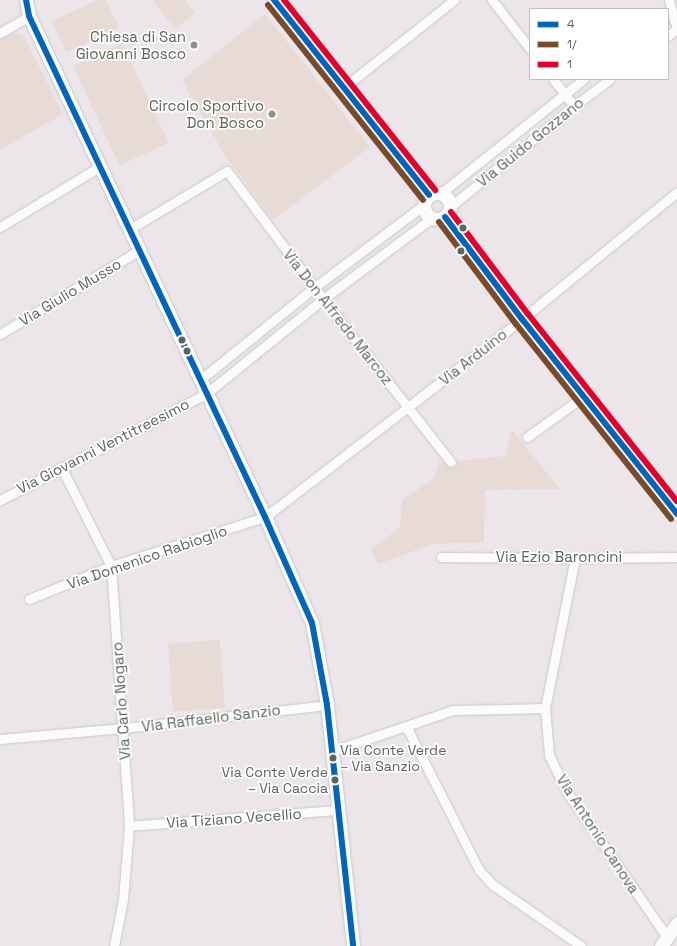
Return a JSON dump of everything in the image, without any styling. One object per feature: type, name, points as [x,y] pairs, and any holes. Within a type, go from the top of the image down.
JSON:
[{"type":"street","points":[[26,0],[29,16],[207,393],[312,623],[327,705],[353,946]]},
{"type":"street","points":[[274,0],[431,198]]},
{"type":"street","points":[[343,88],[454,0]]},
{"type":"street","points":[[492,0],[529,48]]},
{"type":"street","points":[[669,0],[669,13],[677,30]]},
{"type":"street","points":[[0,33],[29,16]]},
{"type":"street","points":[[554,80],[574,106]]},
{"type":"street","name":"Via Guido Gozzano","points":[[200,380],[315,287],[583,80]]},
{"type":"street","name":"Via Guido Gozzano","points":[[448,211],[574,106],[609,80]]},
{"type":"street","points":[[0,227],[99,167]]},
{"type":"street","name":"Via Don Alfredo Marcoz","points":[[130,229],[227,171],[323,299],[452,462]]},
{"type":"street","name":"Via Arduino","points":[[265,518],[522,319],[677,192]]},
{"type":"street","points":[[431,198],[448,198],[448,211],[522,319],[677,514]]},
{"type":"street","points":[[431,198],[426,213],[432,218],[436,219],[448,211]]},
{"type":"street","name":"Via Giovanni Ventitreesimo","points":[[0,500],[207,393],[323,299],[432,218]]},
{"type":"street","name":"Via Giulio Musso","points":[[0,334],[140,250]]},
{"type":"street","points":[[527,438],[584,396]]},
{"type":"street","name":"Via Carlo Nogaro","points":[[61,468],[111,566],[129,826],[123,900],[114,946]]},
{"type":"street","name":"Via Domenico Rabioglio","points":[[29,599],[111,566],[265,518]]},
{"type":"street","name":"Via Ezio Baroncini","points":[[441,557],[677,557]]},
{"type":"street","name":"Via Antonio Canova","points":[[575,558],[545,708],[549,755],[568,792],[664,942]]},
{"type":"street","name":"Via Raffaello Sanzio","points":[[0,739],[123,728],[327,705]]},
{"type":"street","points":[[332,751],[453,710],[545,708]]},
{"type":"street","points":[[406,726],[479,870],[493,885],[581,946]]},
{"type":"street","name":"Via Tiziano Vecellio","points":[[129,826],[338,810]]},
{"type":"street","points":[[664,942],[677,923]]},
{"type":"shaded area","points":[[97,0],[106,0],[119,28],[66,52],[52,21]]},
{"type":"shaded area","points":[[152,0],[185,0],[195,13],[175,29]]},
{"type":"shaded area","name":"Circolo Sportivo Don Bosco","points":[[265,14],[370,147],[273,220],[224,154],[182,80]]},
{"type":"shaded area","points":[[12,33],[24,36],[63,114],[0,150],[0,40]]},
{"type":"shaded area","points":[[122,43],[168,143],[120,166],[73,66]]},
{"type":"shaded area","points":[[512,430],[560,489],[485,490],[484,542],[433,544],[378,564],[371,550],[400,527],[402,500],[433,479],[439,463],[505,456]]},
{"type":"shaded area","points":[[220,640],[225,708],[173,711],[168,644]]},
{"type":"transit line","name":"4","points":[[26,0],[29,16],[265,517],[312,623],[327,705],[353,946]]},
{"type":"transit line","name":"4","points":[[274,0],[429,195]]},
{"type":"transit line","name":"1","points":[[284,0],[435,190]]},
{"type":"transit line","name":"1/","points":[[268,5],[423,200]]},
{"type":"transit line","name":"1","points":[[451,212],[528,314],[677,501]]},
{"type":"transit line","name":"4","points":[[445,217],[522,319],[677,514]]},
{"type":"transit line","name":"1/","points":[[439,222],[516,324],[671,519]]},
{"type":"place","name":"Chiesa di San Giovanni Bosco","points":[[194,45]]},
{"type":"place","name":"Circolo Sportivo Don Bosco","points":[[272,114]]},
{"type":"place","name":"Via Conte Verde – Via Sanzio","points":[[333,758]]},
{"type":"place","name":"Via Conte Verde – Via Caccia","points":[[335,780]]}]
